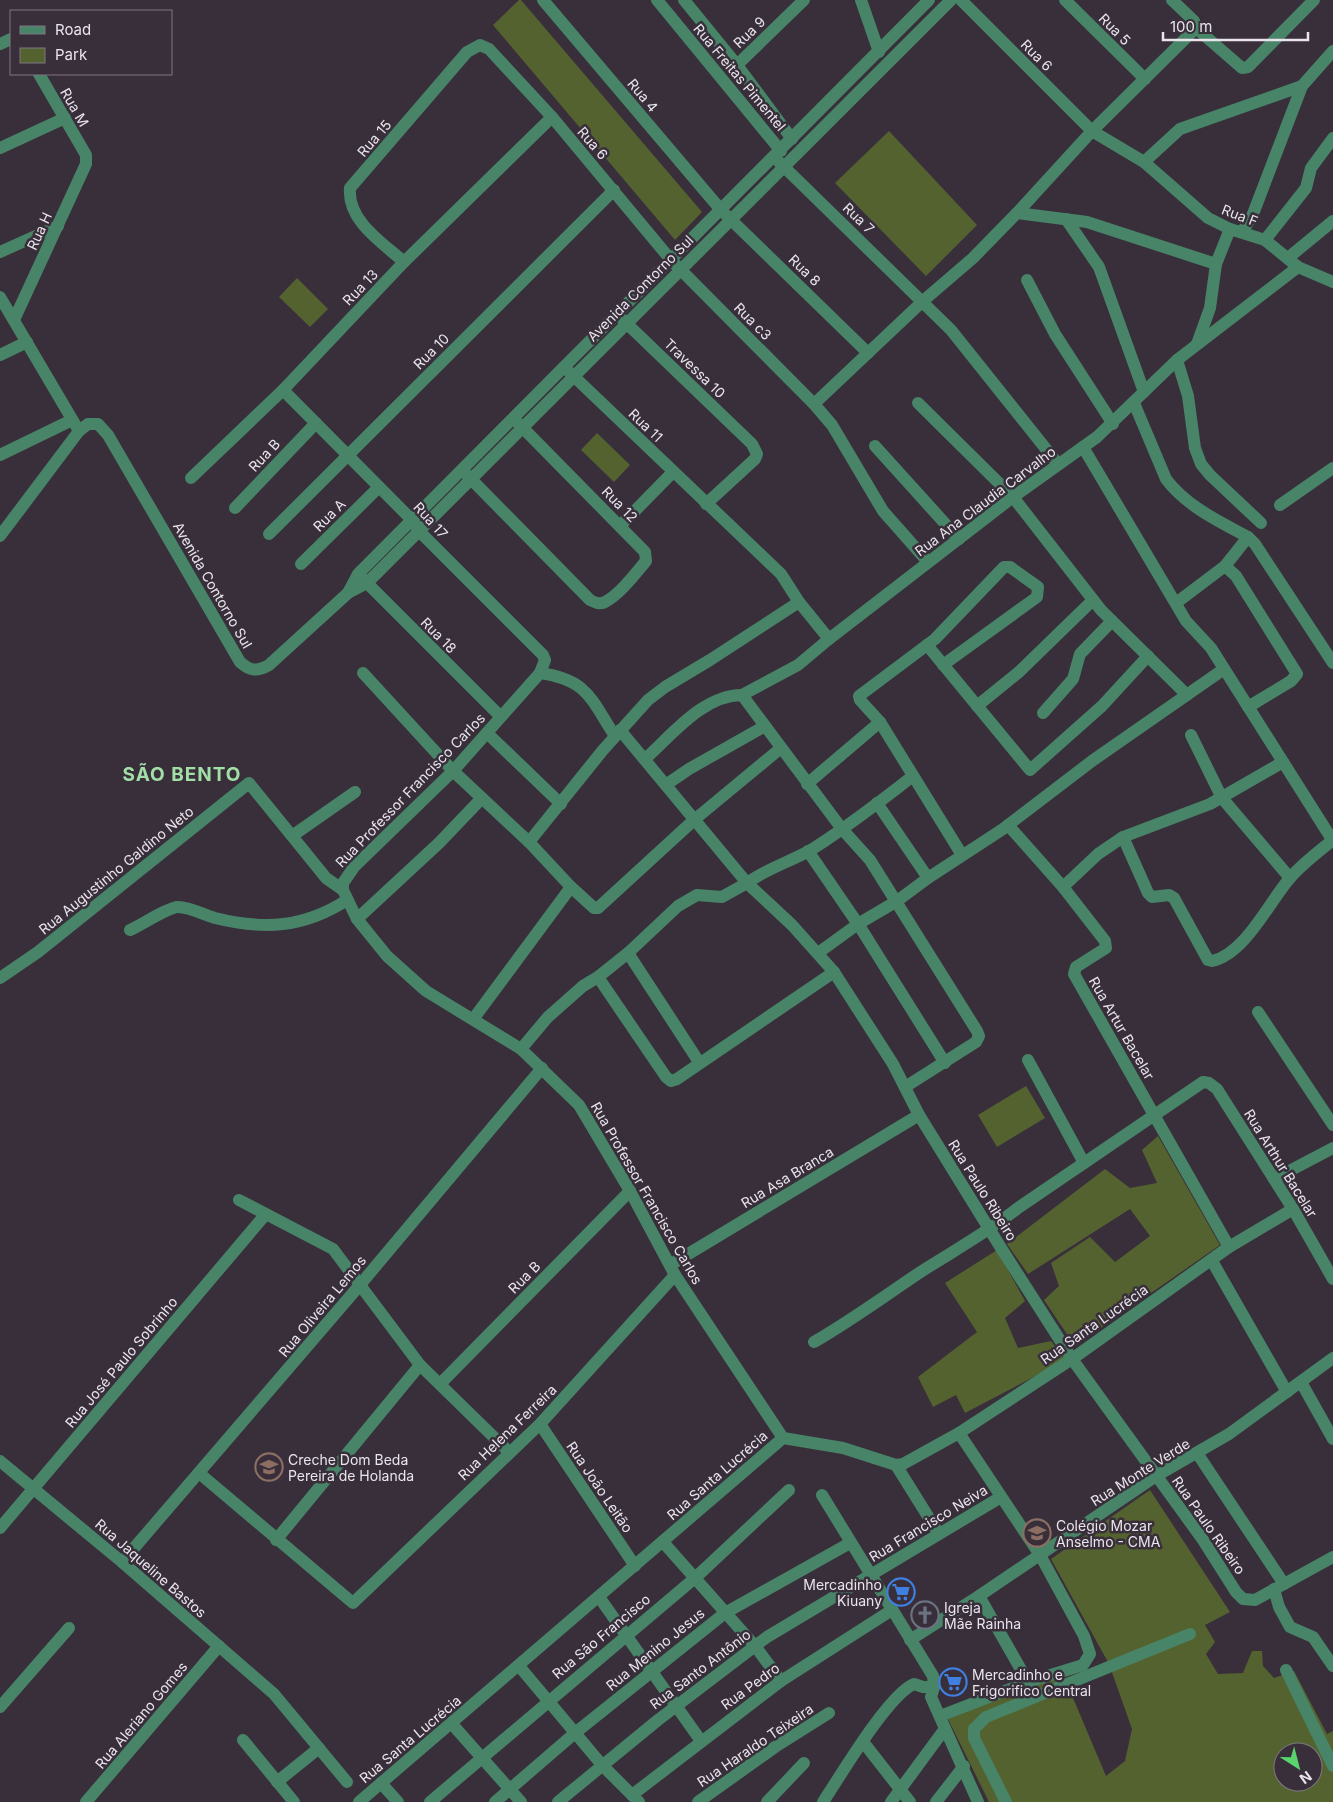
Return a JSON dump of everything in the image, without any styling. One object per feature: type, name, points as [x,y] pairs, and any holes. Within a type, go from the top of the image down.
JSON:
[{"type":"street","name":"Rua 4","points":[[543,0],[721,210]]},
{"type":"street","name":"Rua Freitas Pimentel","points":[[684,0],[737,65],[792,139]]},
{"type":"street","name":"Rua 9","points":[[737,65],[804,0]]},
{"type":"street","points":[[862,0],[879,52]]},
{"type":"street","name":"Avenida Contorno Sul","points":[[518,423],[564,367],[778,154],[929,0]]},
{"type":"street","name":"Avenida Contorno Sul","points":[[363,578],[419,531],[466,475],[518,423],[574,376],[951,0]]},
{"type":"street","name":"Rua 6","points":[[961,0],[1092,131],[1144,162]]},
{"type":"street","name":"Rua 5","points":[[1065,0],[1145,79]]},
{"type":"street","points":[[1172,0],[1192,23],[1242,68],[1248,67],[1314,0]]},
{"type":"street","name":"Rua Freitas Pimentel","points":[[661,2],[778,154]]},
{"type":"street","points":[[814,404],[923,301],[973,258],[1017,214],[1092,131],[1145,79],[1192,23]]},
{"type":"street","name":"Rua 15","points":[[404,262],[358,219],[349,200],[350,188],[467,52],[480,45],[489,49]]},
{"type":"street","name":"Rua 6","points":[[489,49],[552,118],[671,260]]},
{"type":"street","points":[[1197,345],[1210,308],[1216,264],[1236,231],[1252,214],[1302,86],[1333,51]]},
{"type":"street","name":"Rua M","points":[[40,75],[86,155]]},
{"type":"street","points":[[1144,162],[1180,129],[1302,86]]},
{"type":"street","points":[[0,148],[65,118]]},
{"type":"street","name":"Rua 13","points":[[191,478],[283,390],[404,262],[552,118]]},
{"type":"street","points":[[1265,240],[1306,188],[1311,168],[1333,138]]},
{"type":"street","name":"Rua 7","points":[[778,154],[784,167],[951,330],[1058,464]]},
{"type":"street","name":"Rua H","points":[[14,320],[85,169],[86,155]]},
{"type":"street","name":"Rua F","points":[[1144,162],[1208,218],[1236,231],[1265,240],[1298,267],[1332,280]]},
{"type":"street","name":"Rua 10","points":[[269,534],[614,190]]},
{"type":"street","name":"Rua 8","points":[[721,210],[868,353]]},
{"type":"street","points":[[1017,214],[1066,219],[1100,226],[1216,264]]},
{"type":"street","points":[[1066,219],[1099,267],[1144,392]]},
{"type":"street","points":[[1288,258],[1333,221]]},
{"type":"street","points":[[0,252],[58,226]]},
{"type":"street","name":"Rua c3","points":[[671,260],[814,404],[841,437],[883,511],[928,562]]},
{"type":"street","name":"Rua Ana Claudia Carvalho","points":[[645,759],[701,710],[727,696],[742,695],[798,665],[928,562],[1113,424],[1177,360],[1298,267]]},
{"type":"street","points":[[1028,280],[1055,334],[1113,424]]},
{"type":"street","points":[[0,297],[79,432],[0,536]]},
{"type":"street","name":"Travessa 10","points":[[617,314],[752,444],[758,454],[755,459],[706,504]]},
{"type":"street","points":[[0,355],[27,342]]},
{"type":"street","points":[[1177,360],[1188,396],[1195,448],[1201,464],[1210,475],[1262,522]]},
{"type":"street","name":"Rua 11","points":[[564,367],[706,504]]},
{"type":"street","name":"Rua 17","points":[[283,390],[412,520],[419,531],[543,655],[545,664],[540,673]]},
{"type":"street","points":[[918,403],[1013,497],[1093,600],[1187,695]]},
{"type":"street","points":[[1134,403],[1166,479],[1174,490],[1196,508],[1248,537],[1275,572],[1333,663]]},
{"type":"street","points":[[0,455],[72,420]]},
{"type":"street","name":"Avenida Contorno Sul","points":[[79,432],[88,424],[93,423],[102,428],[235,653],[246,667],[261,670],[269,665],[348,593],[412,520],[466,475]]},
{"type":"street","name":"Rua B","points":[[235,508],[316,423]]},
{"type":"street","name":"Rua 12","points":[[466,475],[590,600],[595,603],[606,602],[646,561],[645,552],[518,423]]},
{"type":"street","points":[[874,446],[959,539]]},
{"type":"street","points":[[1083,447],[1186,621],[1211,648],[1333,840],[1290,878],[1247,936],[1224,955],[1215,961],[1210,961],[1175,900],[1169,895],[1152,898],[1148,894],[1123,837]]},
{"type":"street","points":[[1280,505],[1333,468]]},
{"type":"street","points":[[620,526],[673,472]]},
{"type":"street","name":"Rua A","points":[[301,564],[379,487]]},
{"type":"street","points":[[706,504],[781,574],[798,602],[829,639]]},
{"type":"street","points":[[1176,603],[1225,566],[1248,537]]},
{"type":"street","points":[[1225,566],[1236,576],[1297,674],[1292,682],[1248,707]]},
{"type":"street","points":[[943,665],[1037,597],[1039,593],[1038,587],[1010,567],[1004,567],[926,645],[860,696],[860,700],[880,722],[962,855]]},
{"type":"street","name":"Rua 18","points":[[363,578],[500,716]]},
{"type":"street","points":[[977,706],[1019,672],[1093,600]]},
{"type":"street","points":[[529,842],[618,733],[648,700],[664,687],[710,660],[798,602]]},
{"type":"street","points":[[1043,713],[1074,679],[1080,654],[1112,621]]},
{"type":"street","points":[[926,645],[1030,770],[1102,706],[1148,656]]},
{"type":"street","points":[[818,954],[858,924],[897,901],[1008,824],[1092,761],[1224,669]]},
{"type":"street","points":[[363,673],[453,771],[529,842],[571,887],[594,908],[598,908],[694,820],[781,748]]},
{"type":"street","name":"Rua Professor Francisco Carlos","points":[[540,673],[453,771],[354,867],[342,883],[345,895],[357,919],[387,956],[426,992],[474,1018],[521,1049],[583,1110],[673,1270],[783,1438]]},
{"type":"street","name":"Rua Paulo Ribeiro","points":[[540,673],[563,676],[581,686],[618,733],[667,784],[694,820],[747,883],[834,972],[884,1050],[919,1115],[1072,1359],[1203,1540],[1236,1592],[1243,1598],[1255,1600],[1279,1586]]},
{"type":"street","points":[[742,695],[807,784],[842,829],[870,860],[979,1036],[976,1042],[945,1064],[905,1087]]},
{"type":"street","points":[[807,784],[880,722]]},
{"type":"street","points":[[667,784],[689,769],[765,726]]},
{"type":"street","points":[[487,732],[561,804]]},
{"type":"street","points":[[1191,735],[1222,798],[1290,878]]},
{"type":"street","points":[[1063,887],[1098,854],[1123,837],[1222,798],[1283,762]]},
{"type":"street","points":[[521,1049],[548,1017],[582,986],[598,977],[628,953],[690,898],[696,895],[722,898],[760,874],[808,851],[842,829],[913,776]]},
{"type":"street","name":"Rua Augustinho Galdino Neto","points":[[0,978],[38,952],[249,783],[292,836]]},
{"type":"street","points":[[130,930],[171,909],[179,907],[218,919],[282,926],[326,914],[345,895],[326,878],[292,836],[355,792]]},
{"type":"street","points":[[357,919],[439,844],[482,798]]},
{"type":"street","points":[[877,803],[928,878]]},
{"type":"street","name":"Rua Artur Bacelar","points":[[1008,824],[1063,887],[1106,945],[1100,952],[1076,967],[1073,973],[1229,1247]]},
{"type":"street","points":[[808,851],[858,924],[945,1064]]},
{"type":"street","points":[[474,1018],[571,887]]},
{"type":"street","points":[[628,953],[699,1062]]},
{"type":"street","points":[[598,977],[668,1079],[677,1079],[699,1062],[834,972]]},
{"type":"street","points":[[1258,1012],[1333,1125]]},
{"type":"street","points":[[1028,1060],[1084,1163]]},
{"type":"street","name":"Rua Oliveira Lemos","points":[[122,1562],[359,1286],[542,1068]]},
{"type":"street","name":"Rua Arthur Bacelar","points":[[1155,1116],[1203,1082],[1209,1083],[1217,1090],[1293,1209],[1333,1279]]},
{"type":"street","name":"Rua Asa Branca","points":[[673,1270],[919,1115]]},
{"type":"street","points":[[814,1342],[852,1321],[922,1271],[990,1230],[1084,1163],[1155,1116]]},
{"type":"street","points":[[1274,1179],[1333,1148]]},
{"type":"street","name":"Rua B","points":[[440,1384],[630,1191]]},
{"type":"street","points":[[238,1200],[333,1249],[420,1365],[509,1452]]},
{"type":"street","name":"Rua Santa Lucrécia","points":[[359,1802],[783,1438],[844,1448],[896,1465],[903,1464],[959,1433],[1072,1359],[1212,1261],[1229,1247],[1293,1209]]},
{"type":"street","name":"Rua José Paulo Sobrinho","points":[[0,1528],[265,1215]]},
{"type":"street","points":[[1212,1261],[1287,1392]]},
{"type":"street","name":"Rua Helena Ferreira","points":[[276,1540],[353,1603],[540,1424],[673,1270]]},
{"type":"street","name":"Rua Monte Verde","points":[[910,1640],[980,1596],[1156,1476],[1229,1434],[1333,1358]]},
{"type":"street","points":[[199,1473],[276,1540],[420,1365]]},
{"type":"street","points":[[1301,1382],[1333,1439]]},
{"type":"street","name":"Rua João Leitão","points":[[540,1424],[635,1566]]},
{"type":"street","points":[[940,1716],[1028,1682],[1071,1669],[1086,1662],[1090,1650],[1040,1555],[959,1433]]},
{"type":"street","points":[[1197,1453],[1279,1586],[1280,1607],[1290,1627],[1313,1637],[1333,1666]]},
{"type":"street","name":"Rua Jaqueline Bastos","points":[[0,1461],[122,1562],[280,1701],[347,1782]]},
{"type":"street","points":[[896,1465],[939,1534]]},
{"type":"street","name":"Rua São Francisco","points":[[430,1802],[548,1700],[695,1578],[789,1490]]},
{"type":"street","points":[[822,1496],[933,1676],[933,1692],[944,1730],[964,1766],[978,1802]]},
{"type":"street","name":"Rua Francisco Neiva","points":[[870,1575],[1001,1497]]},
{"type":"street","points":[[663,1542],[755,1646],[781,1681]]},
{"type":"street","name":"Rua Menino Jesus","points":[[495,1802],[575,1733],[725,1613],[850,1543]]},
{"type":"street","points":[[1279,1586],[1333,1557]]},
{"type":"street","name":"Rua Santo Antônio","points":[[558,1802],[676,1706],[755,1646],[782,1627],[870,1575]]},
{"type":"street","points":[[980,1596],[1028,1682]]},
{"type":"street","points":[[599,1597],[701,1741]]},
{"type":"street","name":"Rua Pedro","points":[[636,1799],[701,1741],[781,1681],[892,1610]]},
{"type":"street","points":[[2,1701],[69,1628]]},
{"type":"street","points":[[1006,1802],[976,1741],[974,1729],[986,1717],[1190,1634]]},
{"type":"street","name":"Rua Aleriano Gomes","points":[[86,1802],[218,1646]]},
{"type":"street","points":[[519,1666],[602,1765],[636,1799]]},
{"type":"street","points":[[1071,1669],[1076,1682]]},
{"type":"street","points":[[1286,1670],[1333,1766]]},
{"type":"street","points":[[824,1801],[882,1715],[906,1687],[914,1684],[933,1692]]},
{"type":"street","name":"Rua Haraldo Teixeira","points":[[698,1802],[775,1747],[829,1713]]},
{"type":"street","points":[[452,1724],[521,1802]]},
{"type":"street","points":[[891,1802],[944,1730]]},
{"type":"street","points":[[243,1740],[294,1802]]},
{"type":"street","points":[[864,1743],[910,1802]]},
{"type":"street","points":[[277,1782],[319,1748]]},
{"type":"street","points":[[766,1802],[804,1763]]},
{"type":"street","points":[[936,1802],[964,1766]]},
{"type":"street","points":[[382,1783],[398,1802]]},
{"type":"green space","points":[[521,0],[702,212],[675,240],[493,25]]},
{"type":"green space","points":[[889,131],[977,225],[926,276],[835,183]]},
{"type":"green space","points":[[297,278],[328,309],[310,327],[279,297]]},
{"type":"green space","points":[[597,433],[630,465],[614,482],[581,450]]},
{"type":"green space","points":[[1026,1086],[1045,1118],[997,1147],[978,1115]]},
{"type":"green space","points":[[1158,1136],[1220,1245],[1075,1346],[1044,1300],[1059,1286],[1051,1263],[1090,1237],[1115,1262],[1150,1236],[1130,1209],[1028,1274],[1007,1244],[1105,1169],[1130,1188],[1157,1183],[1142,1150]]},
{"type":"green space","points":[[997,1250],[1025,1301],[1005,1318],[1018,1348],[1051,1341],[1066,1360],[965,1413],[956,1395],[933,1407],[918,1377],[977,1332],[945,1283]]},
{"type":"green space","points":[[1150,1490],[1230,1612],[1205,1625],[1215,1642],[1206,1654],[1218,1674],[1243,1673],[1252,1651],[1262,1651],[1263,1666],[1274,1678],[1294,1671],[1327,1734],[1333,1731],[1333,1802],[989,1802],[947,1717],[1062,1672],[1106,1776],[1125,1761],[1132,1729],[1109,1664],[1051,1559]]},
{"type":"place","name":"Creche Dom Beda Pereira de Holanda","points":[[269,1467]]},
{"type":"place","name":"Colégio Mozar Anselmo - CMA","points":[[1037,1533]]},
{"type":"place","name":"Mercadinho Kiuany","points":[[901,1592]]},
{"type":"place","name":"Igreja Mãe Rainha","points":[[925,1615]]},
{"type":"place","name":"Mercadinho e Frigorifico Central","points":[[953,1682]]},
{"type":"district","name":"SÃO BENTO","points":[[182,774]]}]
